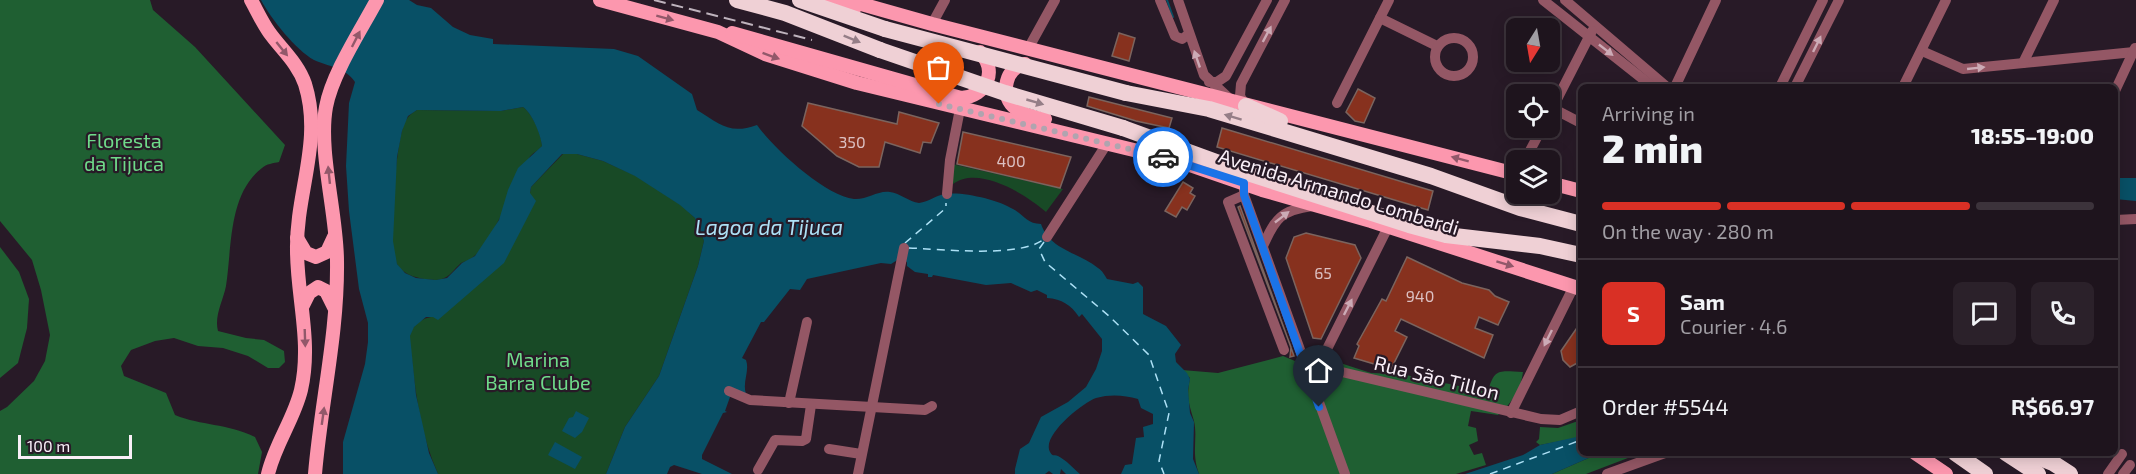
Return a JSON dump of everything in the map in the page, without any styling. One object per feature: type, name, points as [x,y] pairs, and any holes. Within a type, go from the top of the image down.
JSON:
[{"type":"highway","name":"Avenida Armando Lombardi","points":[[737,0],[785,13],[880,50],[1005,93],[1123,128],[1241,171],[1353,207],[1446,235],[1540,246],[1575,254]]},
{"type":"highway","name":"Avenida Armando Lombardi","points":[[800,0],[885,29],[1126,93],[1219,112],[1431,176],[1520,208],[1576,222]]},
{"type":"highway","points":[[1239,104],[1285,122],[1459,174],[1576,222]]},
{"type":"highway","points":[[1314,205],[1353,207]]},
{"type":"highway","points":[[1449,247],[1575,254]]},
{"type":"highway","points":[[1957,456],[1977,474]]},
{"type":"highway","points":[[1958,456],[1985,474]]},
{"type":"highway","points":[[2011,456],[2038,474]]},
{"type":"highway","points":[[2035,456],[2070,474]]},
{"type":"main road","points":[[251,0],[268,30],[302,75],[311,109],[312,136],[297,238],[305,358],[301,391],[277,444],[268,474]]},
{"type":"main road","points":[[315,474],[335,309],[337,263],[325,123],[327,104],[336,79],[376,0]]},
{"type":"main road","name":"Avenida Armando Lombardi","points":[[600,0],[718,32],[765,54],[813,70],[960,109],[1108,142],[1175,160],[1244,189],[1314,205],[1577,287]]},
{"type":"main road","points":[[718,32],[750,36],[961,98],[975,95],[987,83],[990,69],[987,61],[971,45],[830,0]]},
{"type":"main road","points":[[848,0],[1239,104],[1506,171]]},
{"type":"main road","points":[[1175,160],[1150,148],[1119,138],[1021,112],[1009,101],[1006,85],[1012,69],[1020,64],[1033,62],[1119,81],[1186,90]]},
{"type":"main road","points":[[1560,186],[1578,190]]},
{"type":"main road","points":[[297,238],[306,253],[316,257],[327,252],[335,233]]},
{"type":"main road","points":[[303,305],[309,293],[318,287],[326,291],[335,309]]},
{"type":"main road","points":[[1919,456],[1946,474]]},
{"type":"main road","points":[[2053,456],[2078,474]]},
{"type":"street","points":[[933,24],[945,0]]},
{"type":"street","points":[[1028,49],[1055,0]]},
{"type":"street","points":[[1160,0],[1175,36],[1182,39],[1189,34]]},
{"type":"street","points":[[1178,0],[1198,65],[1209,82],[1239,104],[1241,84],[1285,0]]},
{"type":"street","points":[[1209,82],[1217,82],[1226,76],[1267,0]]},
{"type":"street","points":[[1337,103],[1389,0]]},
{"type":"street","points":[[1544,0],[1649,84]]},
{"type":"street","points":[[1565,0],[1664,84]]},
{"type":"street","points":[[1676,84],[1716,0]]},
{"type":"street","points":[[1782,84],[1823,0]]},
{"type":"street","points":[[1786,76],[1796,84],[1839,0]]},
{"type":"street","points":[[1905,84],[1947,0]]},
{"type":"street","points":[[2023,63],[2054,0]]},
{"type":"street","points":[[1380,18],[1437,46]]},
{"type":"street","points":[[1560,93],[1595,25]]},
{"type":"street","points":[[1922,51],[1963,69],[2135,49]]},
{"type":"street","points":[[2118,85],[2135,49]]},
{"type":"street","points":[[947,194],[950,160],[960,109]]},
{"type":"street","points":[[1560,115],[1578,122]]},
{"type":"street","points":[[1047,237],[1108,142]]},
{"type":"street","points":[[1284,350],[1228,202],[1244,189],[1311,385],[1345,474]]},
{"type":"street","points":[[1263,246],[1276,220],[1296,208],[1314,205]]},
{"type":"street","points":[[2118,220],[2136,219]]},
{"type":"street","points":[[1322,359],[1388,227]]},
{"type":"street","points":[[858,474],[904,248]]},
{"type":"street","points":[[1511,413],[1577,287]]},
{"type":"street","points":[[789,403],[807,322]]},
{"type":"street","points":[[1300,351],[1306,357],[1322,359],[1329,369],[1311,385]]},
{"type":"street","name":"Rua São Tillon","points":[[1329,369],[1511,413],[1560,420],[1578,412]]},
{"type":"street","points":[[729,392],[750,400],[811,405],[925,410],[932,406]]},
{"type":"street","points":[[758,470],[776,440],[802,441],[806,439],[811,405]]},
{"type":"street","points":[[829,448],[861,454]]},
{"type":"street","points":[[2108,474],[2122,454]]},
{"type":"street","points":[[1607,474],[1657,456]]},
{"type":"green space","name":"Floresta da Tijuca","points":[[0,0],[150,0],[153,10],[195,47],[285,145],[279,162],[264,167],[251,179],[237,207],[226,286],[217,325],[218,331],[264,340],[284,351],[285,362],[279,368],[268,368],[248,356],[223,348],[198,346],[174,338],[155,341],[131,350],[121,366],[124,376],[166,393],[175,415],[234,429],[255,437],[262,452],[258,474],[0,474],[0,411],[34,381],[45,361],[50,335],[32,260],[0,221]]},
{"type":"green space","points":[[523,107],[536,125],[542,146],[529,158],[523,168],[496,226],[481,250],[440,280],[419,278],[403,271],[396,262],[393,252],[392,218],[397,158],[403,127],[407,119],[417,110],[501,111]]},
{"type":"green space","name":"Marina Barra Clube","points":[[563,154],[577,154],[603,161],[636,176],[681,205],[695,218],[704,241],[698,266],[659,376],[625,427],[606,474],[438,474],[420,418],[409,345],[411,332],[418,323],[433,317],[530,193],[531,187]]},
{"type":"green space","points":[[952,164],[1063,189],[1046,212],[1014,190],[988,180],[964,179],[953,184]]},
{"type":"green space","points":[[0,247],[19,272],[29,299],[27,328],[18,363],[0,378]]},
{"type":"green space","points":[[1283,356],[1295,361],[1318,390],[1327,390],[1331,382],[1325,367],[1331,360],[1371,373],[1401,374],[1488,392],[1493,378],[1499,372],[1523,372],[1515,396],[1498,415],[1471,411],[1468,426],[1476,428],[1478,441],[1469,445],[1474,455],[1482,453],[1486,465],[1456,474],[1199,474],[1195,459],[1195,428],[1188,396],[1190,378],[1182,370],[1218,373]]},
{"type":"green space","points":[[1578,421],[1578,437],[1540,445],[1536,442],[1539,439],[1540,427],[1558,428]]},
{"type":"green space","points":[[1593,456],[1633,456],[1586,474],[1552,474]]},
{"type":"water","name":"Lagoa da Tijuca","points":[[261,0],[409,0],[417,5],[431,8],[453,27],[470,35],[493,39],[493,44],[614,49],[638,56],[692,94],[697,110],[719,124],[739,129],[757,125],[787,158],[815,180],[842,196],[859,199],[881,192],[890,192],[919,203],[952,193],[999,202],[1017,211],[1029,221],[1041,224],[1051,240],[1099,269],[1107,279],[1133,284],[1138,282],[1143,287],[1143,314],[1166,326],[1181,345],[1175,354],[1176,362],[1190,379],[1188,390],[1190,413],[1194,422],[1193,459],[1199,474],[1121,474],[1125,465],[1132,464],[1136,438],[1144,437],[1143,427],[1153,424],[1153,414],[1141,408],[1138,399],[1117,396],[1101,397],[1090,401],[1064,421],[1051,438],[1049,445],[1051,454],[1064,460],[1080,474],[1066,474],[1061,469],[1060,474],[1053,474],[1049,471],[1045,474],[1015,474],[1020,449],[1029,443],[1041,417],[1068,402],[1086,387],[1096,369],[1102,351],[1102,339],[1082,314],[1079,317],[1066,303],[1047,298],[1047,295],[1037,290],[1031,292],[1011,283],[986,285],[933,275],[928,277],[928,274],[915,272],[907,266],[907,262],[899,259],[891,264],[881,263],[807,279],[800,290],[790,289],[764,322],[761,322],[742,358],[747,364],[746,394],[730,397],[725,411],[727,412],[723,413],[702,455],[702,459],[732,474],[702,474],[674,465],[670,467],[667,474],[606,474],[625,427],[659,376],[698,266],[704,241],[695,218],[680,205],[635,176],[603,161],[577,154],[562,154],[531,187],[530,193],[536,201],[504,263],[438,320],[426,317],[414,327],[410,336],[416,395],[429,453],[438,474],[343,474],[343,442],[365,364],[368,342],[368,323],[359,289],[349,211],[346,166],[349,103],[355,82],[342,70],[314,60],[307,55],[284,33]],"holes":[[[523,107],[536,125],[542,146],[518,168],[508,190],[499,220],[475,256],[462,263],[447,278],[436,280],[416,278],[405,273],[397,264],[393,241],[397,157],[402,131],[408,116],[417,110],[501,111]]]},
{"type":"water","points":[[2118,178],[2136,178],[2136,201],[2118,199]]},
{"type":"water","points":[[576,411],[589,418],[582,432],[575,438],[562,431]]},
{"type":"water","points":[[1578,437],[1578,456],[1593,456],[1552,474],[1465,474],[1523,455],[1540,445]]},
{"type":"water","points":[[555,442],[582,457],[575,469],[548,455]]},
{"type":"building","points":[[1119,33],[1135,38],[1129,61],[1112,56]]},
{"type":"building","points":[[1358,89],[1375,98],[1364,123],[1355,121],[1346,112]]},
{"type":"building","points":[[1089,97],[1172,118],[1169,128],[1087,106]]},
{"type":"building","points":[[808,103],[897,124],[899,112],[939,123],[931,143],[923,142],[920,153],[885,142],[879,167],[859,167],[837,156],[802,126]]},
{"type":"building","points":[[1222,128],[1433,191],[1428,210],[1217,147]]},
{"type":"building","points":[[963,132],[1071,157],[1060,188],[957,164]]},
{"type":"building","points":[[1183,182],[1193,188],[1190,193],[1195,196],[1187,210],[1182,207],[1176,217],[1165,211]]},
{"type":"building","points":[[1240,206],[1286,334],[1238,207]]},
{"type":"building","points":[[1306,233],[1355,245],[1361,258],[1321,339],[1313,338],[1286,258],[1294,237]]},
{"type":"building","points":[[1407,257],[1462,283],[1489,290],[1495,296],[1509,302],[1498,325],[1479,317],[1475,328],[1493,335],[1484,358],[1401,319],[1395,331],[1407,337],[1391,369],[1354,358],[1359,346],[1357,344],[1382,299],[1386,301]]},
{"type":"building","points":[[1578,326],[1578,363],[1570,367],[1563,360],[1561,351]]},
{"type":"waterway","points":[[1167,0],[1173,17]]},
{"type":"ferry route","points":[[905,243],[946,208],[946,203]]},
{"type":"ferry route","points":[[909,248],[998,251],[1031,246],[1043,240]]},
{"type":"ferry route","points":[[1044,242],[1039,249],[1045,262],[1109,316],[1149,355],[1169,413],[1159,461],[1164,474]]},
{"type":"ferry route","points":[[1490,474],[1578,441]]},
{"type":"railway","points":[[654,0],[812,40]]},
{"type":"way so far","points":[[939,104],[1108,142],[1163,157]]},
{"type":"route","points":[[1163,157],[1244,183],[1244,195],[1319,407]]}]
